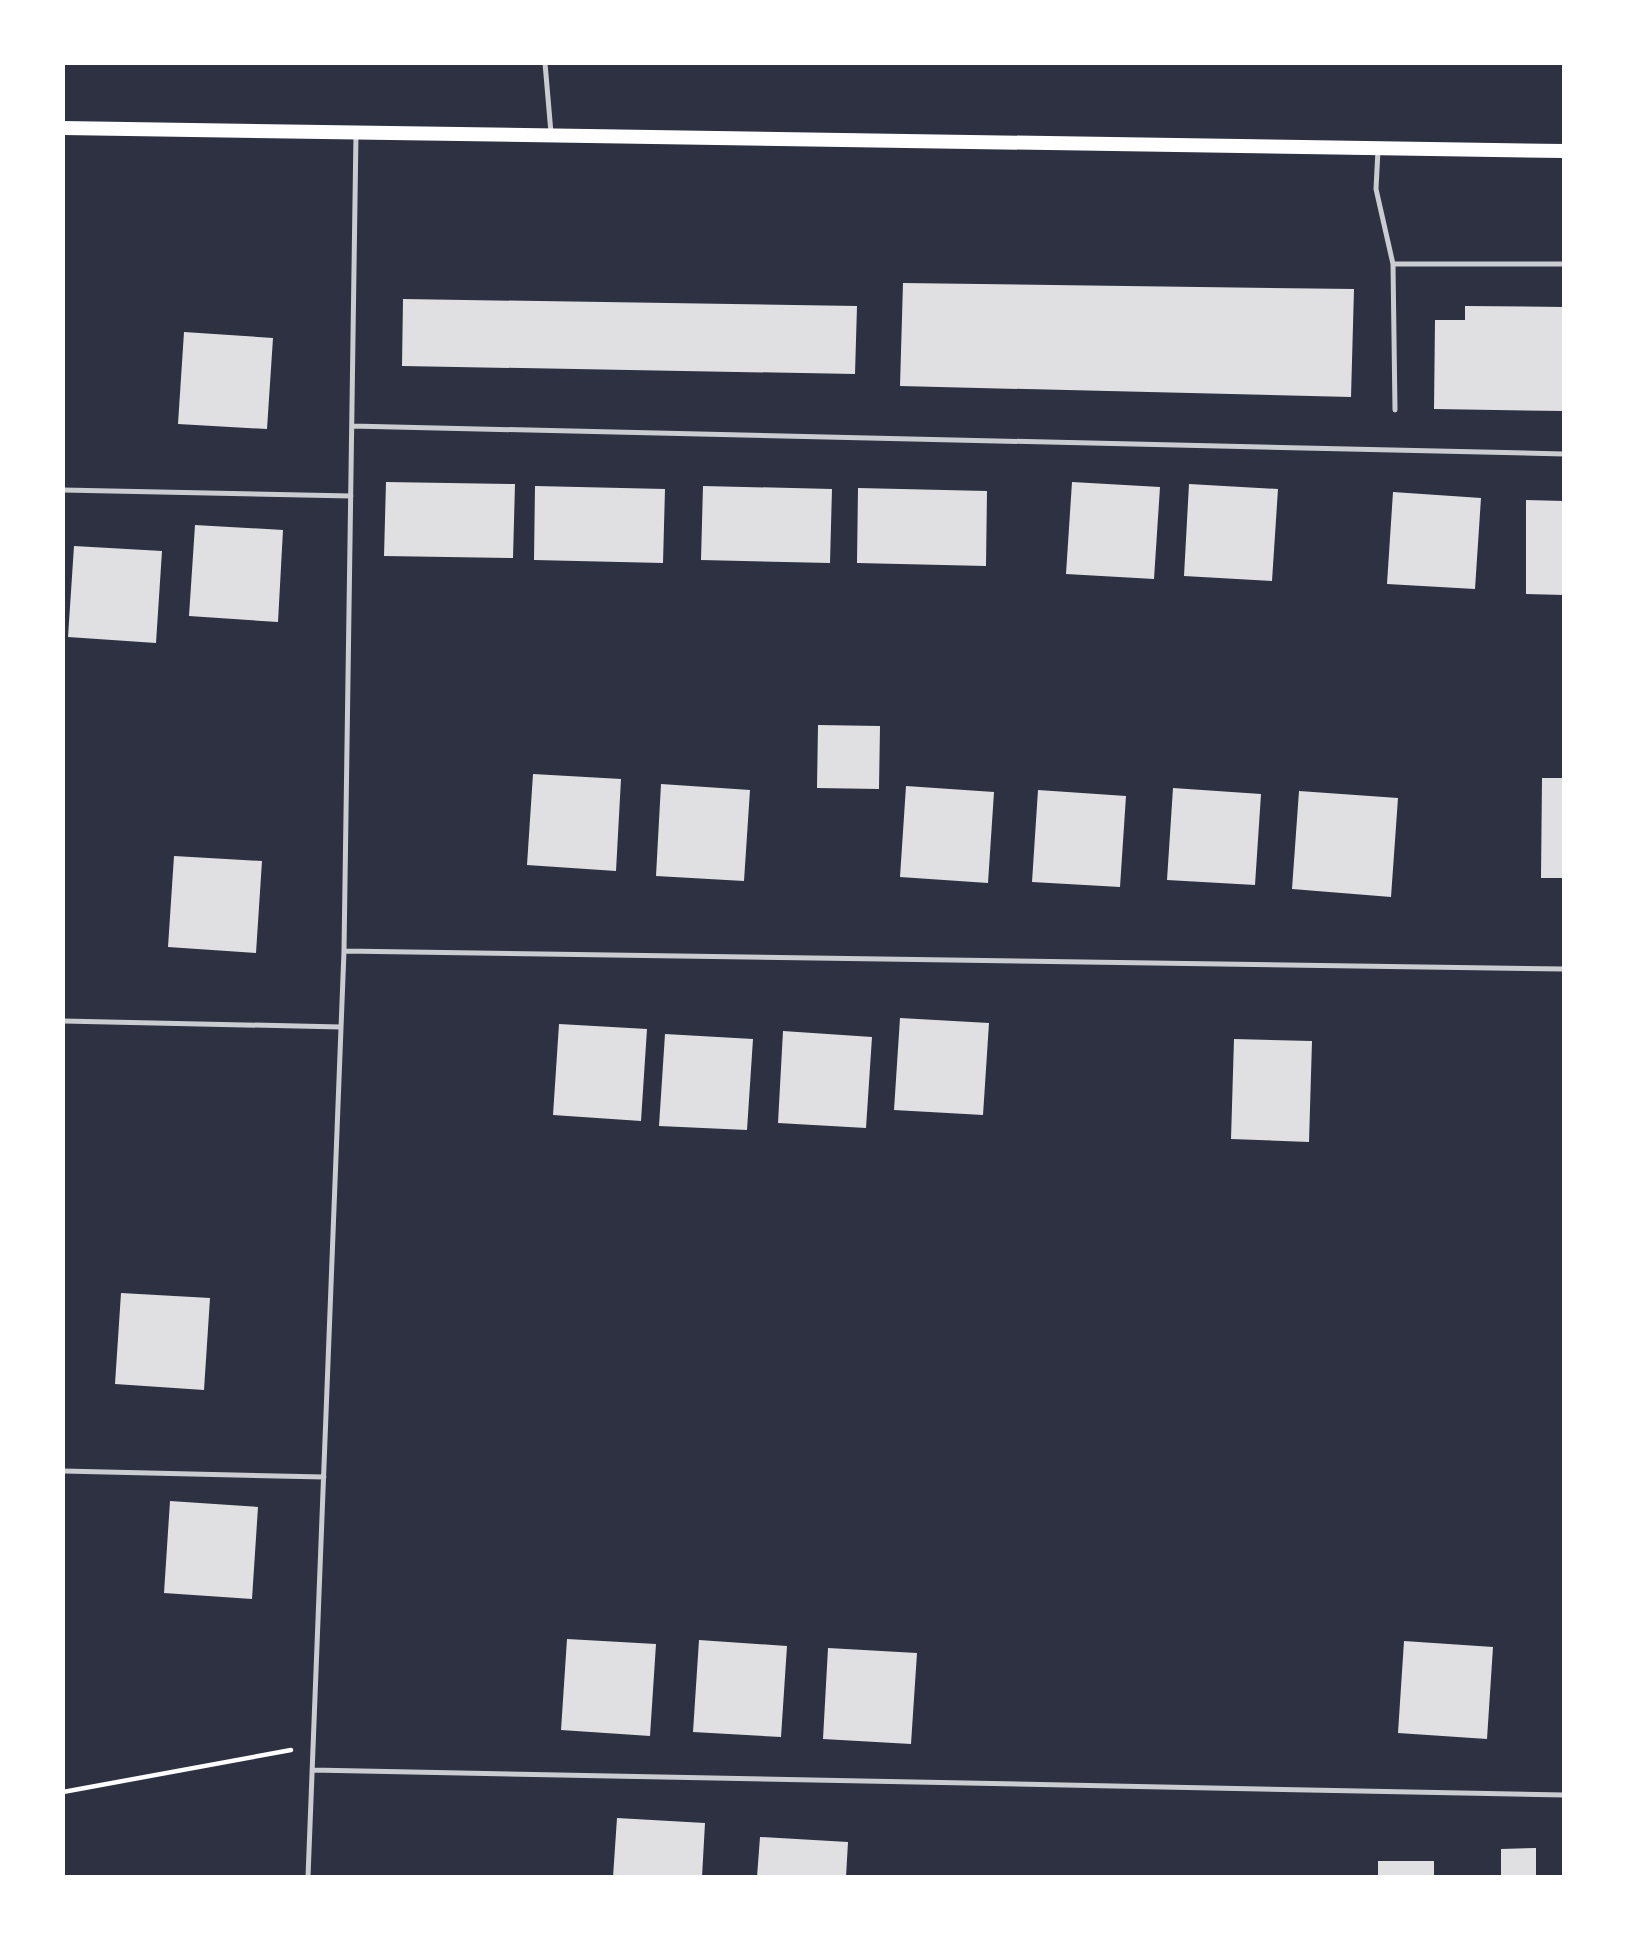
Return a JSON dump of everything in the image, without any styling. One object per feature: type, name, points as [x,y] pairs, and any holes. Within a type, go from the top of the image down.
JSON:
[{"type":"main road","points":[[63,128],[1564,151]]},
{"type":"lane","points":[[545,63],[551,136]]},
{"type":"lane","points":[[308,1877],[344,951],[356,133]]},
{"type":"lane","points":[[1378,148],[1376,189],[1393,264],[1395,410]]},
{"type":"lane","points":[[1393,264],[1564,264]]},
{"type":"lane","points":[[352,426],[1564,454]]},
{"type":"lane","points":[[63,490],[351,496]]},
{"type":"lane","points":[[344,951],[1564,970]]},
{"type":"lane","points":[[63,1021],[341,1027]]},
{"type":"lane","points":[[63,1471],[324,1477]]},
{"type":"lane","points":[[312,1770],[1564,1796]]},
{"type":"path","points":[[63,1792],[313,1746]]},
{"type":"building","points":[[903,283],[1354,289],[1351,397],[900,386]]},
{"type":"building","points":[[403,299],[857,306],[855,374],[402,366]]},
{"type":"building","points":[[1465,306],[1564,307],[1564,411],[1434,409],[1435,320],[1465,320]]},
{"type":"building","points":[[184,332],[273,338],[267,429],[178,424]]},
{"type":"building","points":[[386,482],[515,484],[513,558],[384,556]]},
{"type":"building","points":[[1072,482],[1160,487],[1154,579],[1066,574]]},
{"type":"building","points":[[1189,484],[1278,489],[1272,581],[1184,576]]},
{"type":"building","points":[[535,486],[665,489],[663,563],[534,560]]},
{"type":"building","points":[[703,486],[832,489],[830,563],[701,560]]},
{"type":"building","points":[[858,488],[987,491],[986,566],[857,563]]},
{"type":"building","points":[[1393,492],[1481,498],[1475,589],[1387,584]]},
{"type":"building","points":[[1526,500],[1564,501],[1564,595],[1526,594]]},
{"type":"building","points":[[195,525],[283,530],[278,622],[189,616]]},
{"type":"building","points":[[74,546],[162,551],[156,643],[68,637]]},
{"type":"building","points":[[818,725],[880,726],[879,789],[817,788]]},
{"type":"building","points":[[533,774],[621,779],[616,871],[527,865]]},
{"type":"building","points":[[1542,778],[1564,778],[1564,878],[1541,878]]},
{"type":"building","points":[[661,784],[750,790],[744,881],[656,876]]},
{"type":"building","points":[[906,786],[994,792],[988,883],[900,877]]},
{"type":"building","points":[[1173,788],[1261,794],[1255,885],[1167,880]]},
{"type":"building","points":[[1038,790],[1126,796],[1120,887],[1032,882]]},
{"type":"building","points":[[1299,791],[1398,798],[1391,897],[1292,889]]},
{"type":"building","points":[[174,856],[262,861],[256,953],[168,947]]},
{"type":"building","points":[[900,1018],[989,1023],[983,1115],[894,1110]]},
{"type":"building","points":[[559,1024],[647,1029],[641,1121],[553,1115]]},
{"type":"building","points":[[783,1031],[872,1037],[866,1128],[778,1123]]},
{"type":"building","points":[[665,1034],[753,1039],[747,1130],[659,1126]]},
{"type":"building","points":[[1234,1039],[1312,1041],[1309,1142],[1231,1139]]},
{"type":"building","points":[[121,1293],[210,1298],[204,1390],[115,1384]]},
{"type":"building","points":[[170,1501],[258,1507],[252,1599],[164,1593]]},
{"type":"building","points":[[567,1639],[656,1644],[650,1736],[561,1730]]},
{"type":"building","points":[[699,1640],[787,1646],[781,1737],[693,1732]]},
{"type":"building","points":[[1404,1641],[1493,1647],[1487,1739],[1398,1733]]},
{"type":"building","points":[[828,1648],[917,1653],[911,1744],[823,1739]]},
{"type":"building","points":[[617,1818],[705,1823],[702,1877],[613,1877]]},
{"type":"building","points":[[760,1837],[848,1842],[846,1877],[757,1877]]},
{"type":"building","points":[[1536,1848],[1536,1877],[1501,1877],[1501,1849]]},
{"type":"building","points":[[1378,1861],[1434,1861],[1434,1877],[1378,1877]]}]
